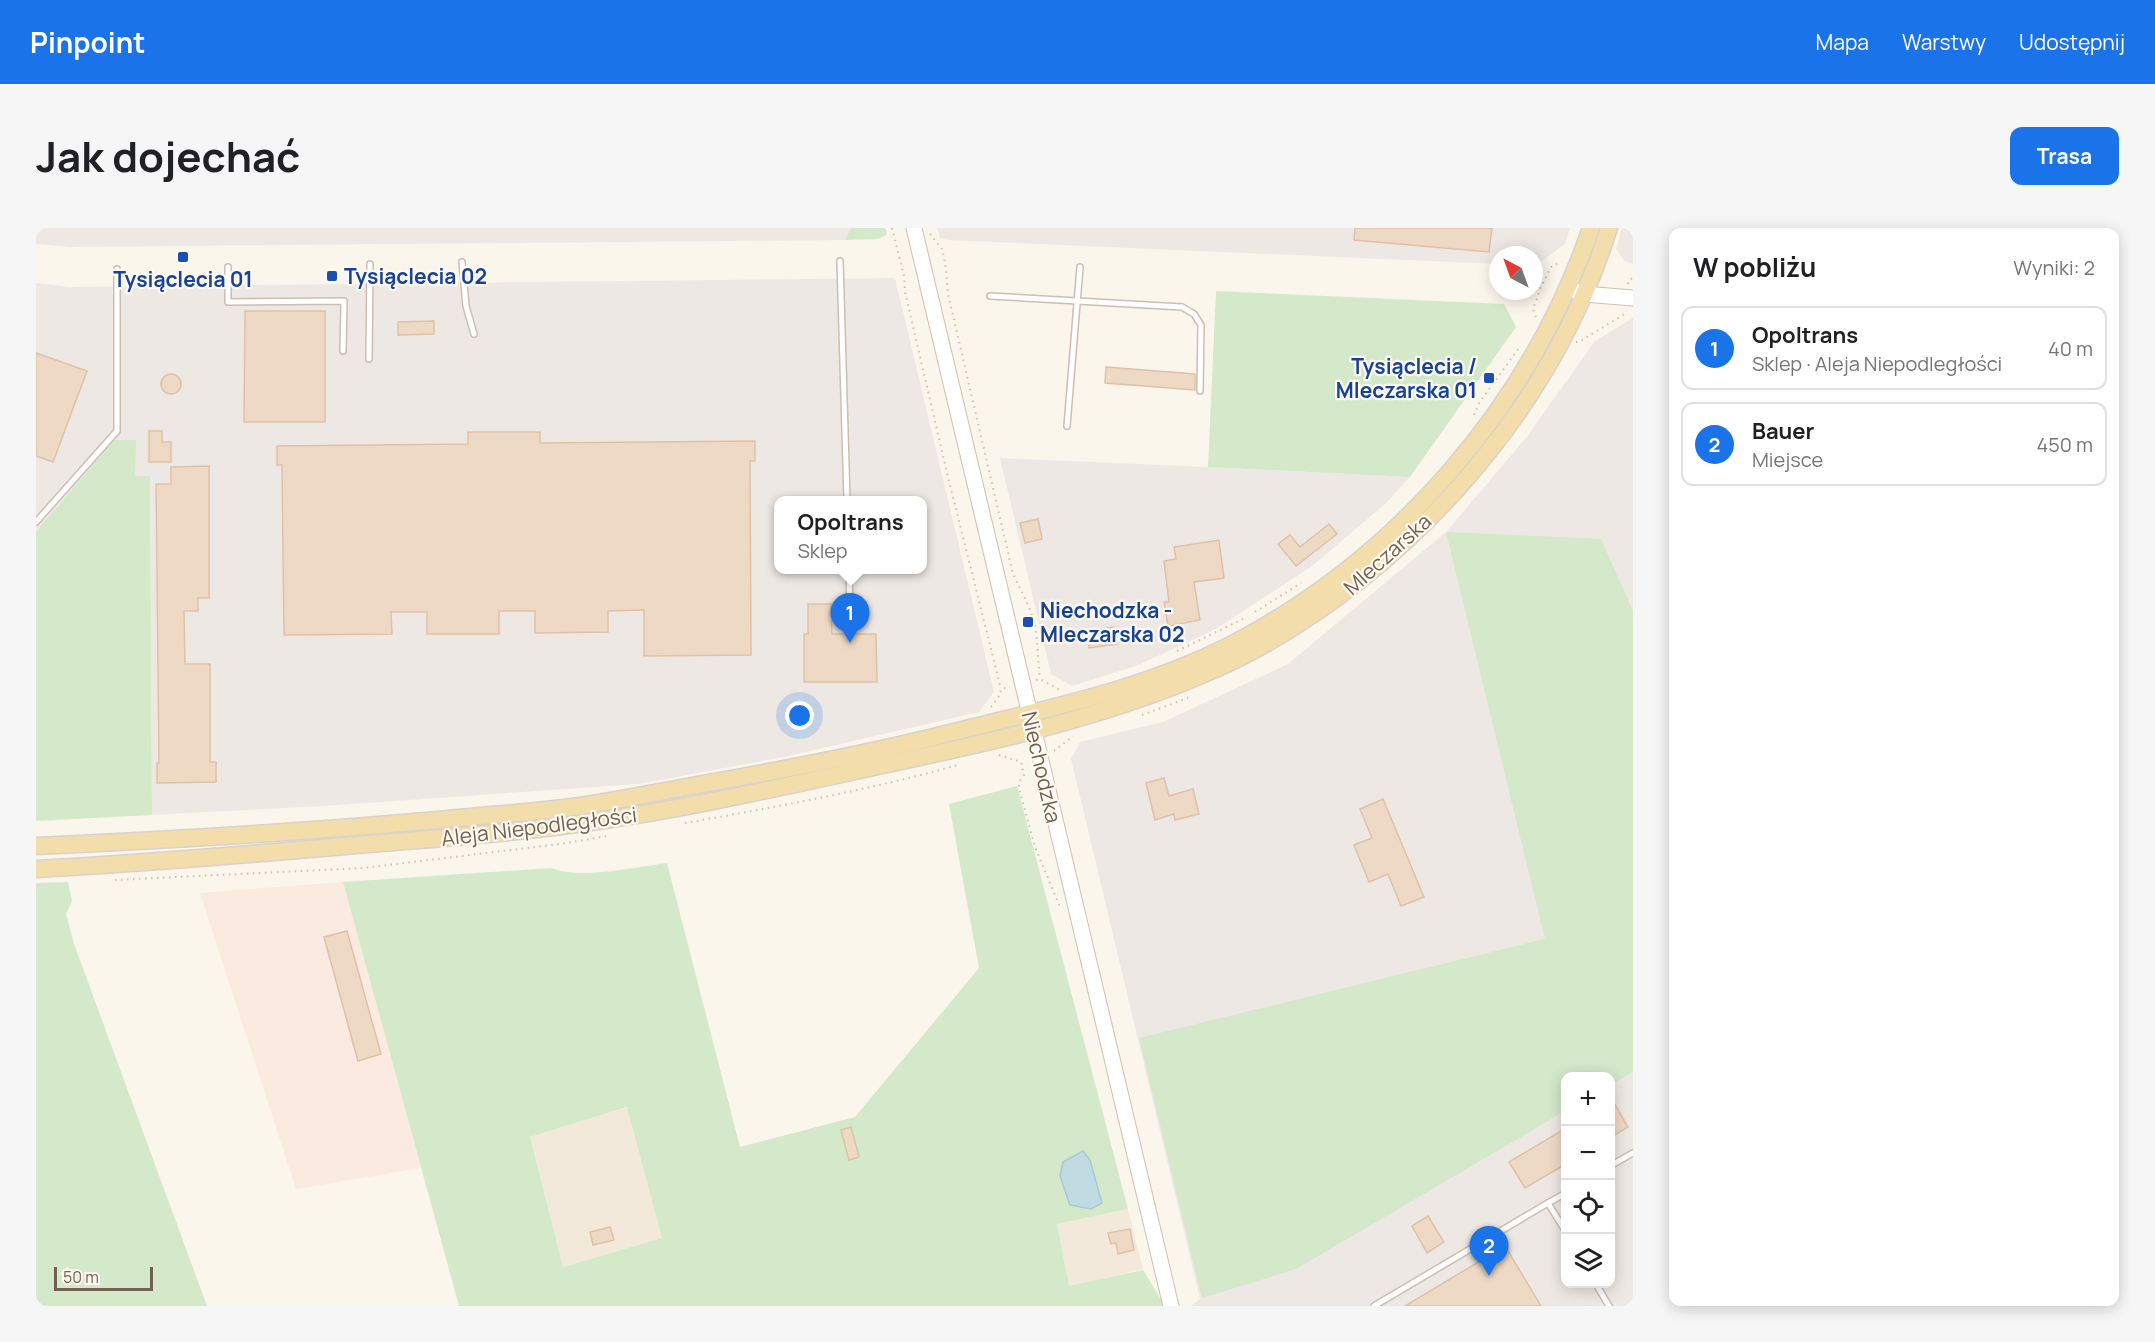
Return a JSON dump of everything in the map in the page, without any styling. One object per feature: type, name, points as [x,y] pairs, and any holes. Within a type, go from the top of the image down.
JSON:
[{"type":"main road","name":"Mleczarska","points":[[1031,722],[1074,704],[1131,687],[1188,665],[1242,638],[1323,588],[1371,550],[1407,518],[1446,477],[1484,432],[1519,381],[1567,288],[1591,228]]},
{"type":"main road","name":"Mleczarska","points":[[1031,722],[1079,719],[1194,678],[1251,652],[1337,598],[1416,531],[1458,488],[1511,421],[1533,388],[1584,294],[1609,228]]},
{"type":"main road","name":"Aleja Niepodległości","points":[[36,846],[323,830],[570,807],[888,749],[988,724],[1031,722]]},
{"type":"main road","name":"Aleja Niepodległości","points":[[36,869],[164,862],[558,827],[687,807],[993,741],[1031,722]]},
{"type":"street","name":"Niechodzka","points":[[914,228],[1171,1306]]},
{"type":"street","points":[[1567,288],[1584,294],[1630,298]]},
{"type":"lane","points":[[840,261],[847,496]]},
{"type":"lane","points":[[462,262],[466,306],[474,334]]},
{"type":"lane","points":[[369,359],[370,264]]},
{"type":"lane","points":[[228,267],[228,302],[344,301],[343,351]]},
{"type":"lane","points":[[1067,426],[1080,267]]},
{"type":"lane","points":[[36,522],[117,430],[117,269]]},
{"type":"lane","points":[[990,296],[1182,307],[1194,314],[1201,325],[1200,391]]},
{"type":"lane","points":[[849,574],[850,610]]},
{"type":"lane","points":[[1615,1164],[1631,1154],[1633,1161]]},
{"type":"lane","points":[[1374,1306],[1561,1196]]},
{"type":"lane","points":[[1548,1203],[1561,1224]]},
{"type":"lane","points":[[1598,1288],[1609,1306]]},
{"type":"path","points":[[892,228],[948,477],[1000,689],[1000,695],[987,713],[988,724]]},
{"type":"path","points":[[928,228],[931,236],[942,249],[948,294],[1013,574],[1031,610],[1036,632],[1036,657],[1040,679]]},
{"type":"path","points":[[893,232],[899,237]]},
{"type":"path","points":[[1547,329],[1539,325],[1533,309],[1534,304],[1551,267],[1567,257]]},
{"type":"path","points":[[1562,337],[1579,342],[1626,313],[1630,298],[1629,280],[1633,278]]},
{"type":"path","points":[[1472,420],[1479,403],[1521,345]]},
{"type":"path","points":[[1176,652],[1250,615],[1305,580]]},
{"type":"path","points":[[1000,689],[1040,679],[1066,693]]},
{"type":"path","points":[[993,741],[996,755],[1020,762],[1024,775],[1019,782],[1019,788],[1029,828],[1061,909]]},
{"type":"path","points":[[675,824],[768,808],[959,765]]},
{"type":"path","points":[[115,880],[363,868],[560,844],[618,834]]},
{"type":"shaded area","points":[[36,228],[851,228],[845,240],[71,247],[36,244]]},
{"type":"shaded area","points":[[937,228],[1570,228],[1565,244],[1543,260],[1543,246],[1489,246],[1489,264],[940,238]]},
{"type":"shaded area","points":[[1622,228],[1633,228],[1633,264],[1624,261],[1616,249]]},
{"type":"shaded area","points":[[895,278],[994,692],[979,712],[784,757],[638,784],[322,806],[152,815],[150,477],[135,476],[114,441],[36,532],[36,283],[70,287]]},
{"type":"shaded area","points":[[1633,318],[1633,1306],[1191,1306],[1200,1299],[1071,759],[1080,742],[1163,722],[1288,664],[1446,532],[1525,439],[1595,341]]},
{"type":"shaded area","points":[[1000,458],[1410,477],[1385,504],[1311,567],[1214,630],[1136,666],[1072,686],[1051,674]]},
{"type":"shaded area","points":[[343,882],[421,1168],[296,1189],[200,893]]},
{"type":"shaded area","points":[[628,1107],[662,1238],[563,1267],[530,1137]]},
{"type":"shaded area","points":[[1128,1209],[1143,1269],[1069,1287],[1057,1224]]},
{"type":"green space","points":[[851,228],[885,228],[887,234],[879,239],[845,240]]},
{"type":"green space","points":[[1216,291],[1504,304],[1516,327],[1410,477],[1208,467]]},
{"type":"green space","points":[[114,440],[136,440],[135,476],[150,476],[152,815],[36,821],[36,532]]},
{"type":"green space","points":[[1446,532],[1601,539],[1633,611],[1633,1072],[1615,1083],[1615,1072],[1561,1072],[1561,1113],[1296,1269],[1202,1298],[1139,1038],[1545,939]]},
{"type":"green space","points":[[1017,786],[1128,1209],[1057,1224],[1069,1286],[1143,1270],[1165,1306],[459,1306],[343,882],[552,868],[577,873],[592,873],[667,863],[740,1147],[855,1117],[979,968],[949,804]],"holes":[[[627,1107],[662,1238],[563,1267],[530,1137]]]},
{"type":"green space","points":[[68,882],[72,901],[66,914],[74,944],[207,1306],[36,1306],[36,883]]},
{"type":"water","points":[[1083,1151],[1090,1160],[1102,1203],[1091,1209],[1070,1205],[1060,1176],[1063,1162]]},
{"type":"building","points":[[1355,228],[1492,228],[1489,252],[1354,240]]},
{"type":"building","points":[[245,311],[325,311],[325,422],[244,422]]},
{"type":"building","points":[[434,321],[434,334],[398,335],[398,322]]},
{"type":"building","points":[[36,353],[87,371],[53,462],[36,456]]},
{"type":"building","points":[[1106,367],[1195,374],[1195,390],[1105,383]]},
{"type":"building","points":[[171,374],[178,377],[181,384],[178,391],[171,394],[164,391],[161,384],[164,377]]},
{"type":"building","points":[[149,431],[162,431],[162,442],[171,442],[171,462],[149,462]]},
{"type":"building","points":[[468,432],[540,432],[540,443],[755,441],[755,461],[750,461],[751,655],[644,656],[644,610],[608,611],[608,632],[535,633],[535,611],[499,611],[499,634],[427,634],[427,612],[391,612],[392,634],[284,635],[282,465],[277,465],[277,446],[468,444]]},
{"type":"building","points":[[209,466],[209,598],[198,598],[198,611],[184,611],[185,664],[210,664],[210,762],[216,762],[216,782],[157,783],[157,763],[159,763],[156,484],[171,484],[171,467]]},
{"type":"building","points":[[1038,519],[1042,539],[1025,543],[1020,523]]},
{"type":"building","points":[[1329,524],[1337,534],[1296,566],[1278,544],[1290,535],[1300,547]]},
{"type":"building","points":[[1219,540],[1224,578],[1194,582],[1200,620],[1168,626],[1164,602],[1169,602],[1164,561],[1176,559],[1174,547]]},
{"type":"building","points":[[808,604],[831,604],[832,634],[876,634],[877,682],[804,682],[804,634],[808,634]]},
{"type":"building","points":[[1114,627],[1117,644],[1089,648],[1087,631]]},
{"type":"building","points":[[1164,778],[1169,796],[1193,789],[1199,814],[1175,820],[1174,814],[1155,820],[1146,783]]},
{"type":"building","points":[[1383,799],[1424,897],[1401,906],[1388,874],[1369,882],[1354,845],[1372,838],[1360,809]]},
{"type":"building","points":[[347,931],[381,1054],[358,1061],[324,937]]},
{"type":"building","points":[[1615,1105],[1628,1127],[1615,1135]]},
{"type":"building","points":[[851,1127],[859,1157],[849,1160],[841,1130]]},
{"type":"building","points":[[1561,1131],[1561,1167],[1525,1188],[1509,1162]]},
{"type":"building","points":[[1428,1216],[1444,1242],[1427,1253],[1412,1226]]},
{"type":"building","points":[[610,1227],[614,1240],[593,1245],[590,1232]]},
{"type":"building","points":[[1130,1229],[1134,1250],[1118,1254],[1116,1243],[1111,1244],[1108,1233]]},
{"type":"building","points":[[1505,1246],[1541,1306],[1405,1306]]},
{"type":"place","name":"Tysiąclecia 01","points":[[183,257]]},
{"type":"place","name":"Tysiąclecia 02","points":[[332,276]]},
{"type":"place","name":"Tysiąclecia / Mleczarska 01","points":[[1489,378]]},
{"type":"place","name":"Niechodzka - Mleczarska 02","points":[[1028,622]]},
{"type":"place","name":"Opoltrans","points":[[850,643]]},
{"type":"place","name":"Bauer","points":[[1489,1276]]}]
